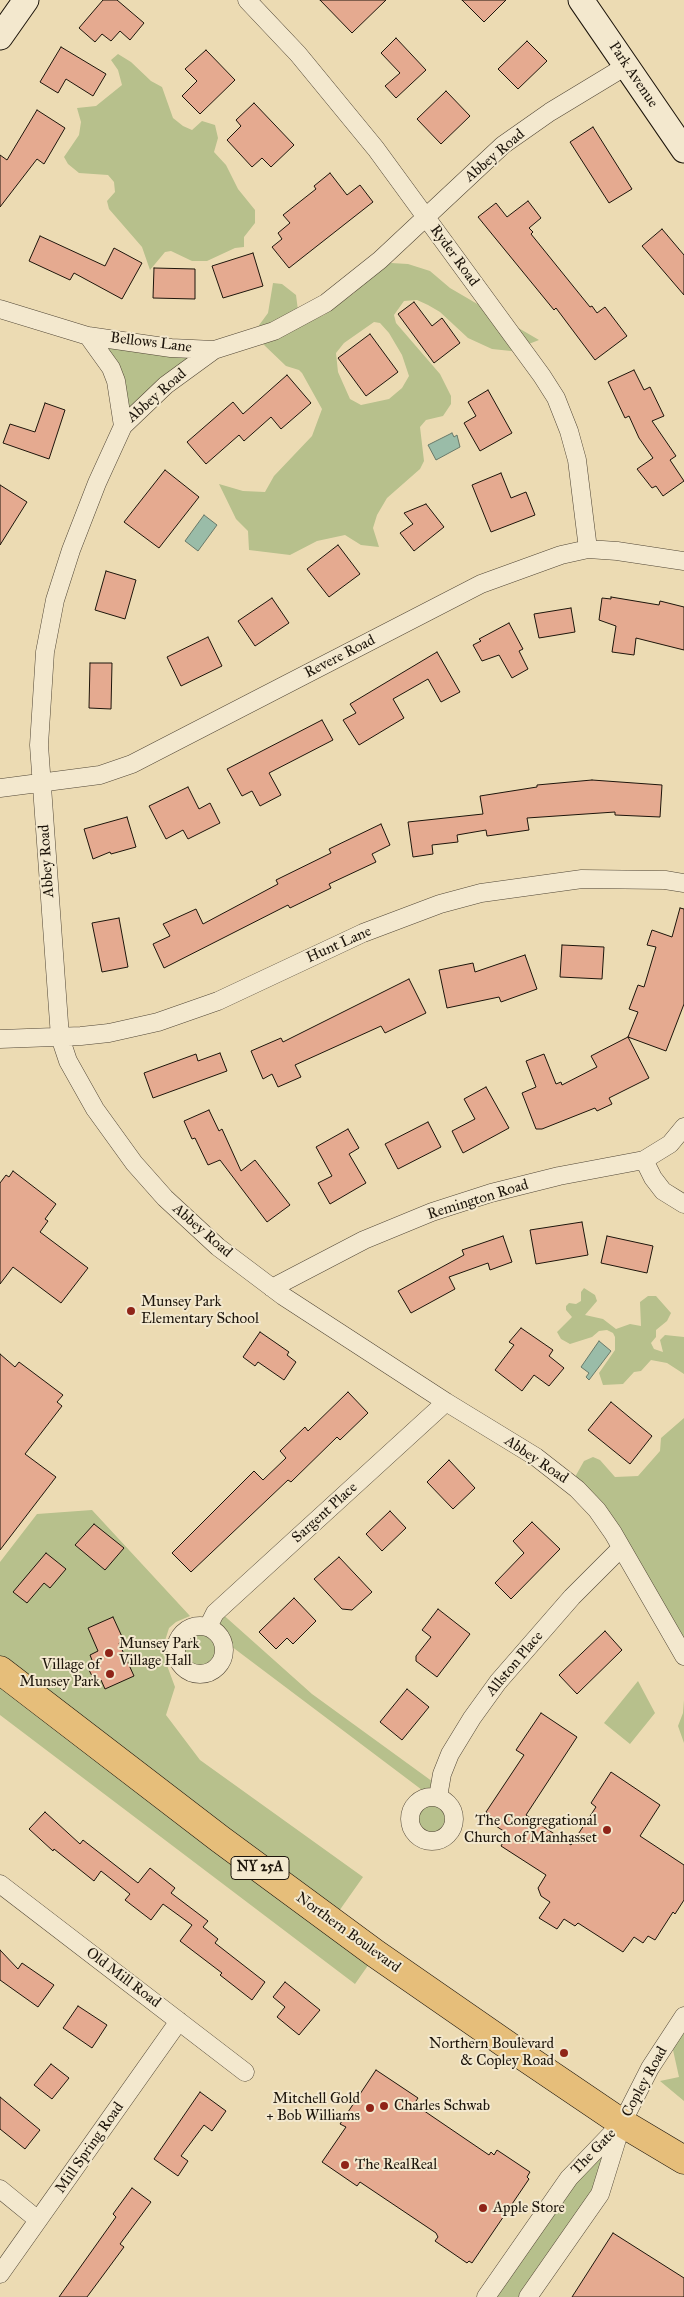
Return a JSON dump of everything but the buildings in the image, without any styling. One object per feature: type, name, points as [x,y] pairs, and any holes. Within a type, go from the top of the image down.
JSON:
[{"type":"main road","name":"Northern Boulevard","points":[[0,1670],[220,1839],[376,1954],[622,2123],[684,2160]]},
{"type":"street","points":[[0,37],[26,0]]},
{"type":"street","name":"Ryder Road","points":[[247,0],[298,54],[370,142],[542,376],[556,398],[578,460],[588,550]]},
{"type":"street","name":"Park Avenue","points":[[581,0],[683,147]]},
{"type":"street","name":"Abbey Road","points":[[626,66],[550,112],[503,145],[367,271],[315,311],[261,336],[214,350],[166,385],[123,426],[93,492],[56,600],[45,652],[40,697],[39,745],[60,1037],[68,1061],[91,1102],[134,1163],[188,1220],[218,1247],[272,1288],[560,1474],[597,1510],[684,1656]]},
{"type":"street","name":"Bellows Lane","points":[[0,309],[88,336],[171,348],[214,350]]},
{"type":"street","name":"Bellows Lane","points":[[88,336],[112,368],[116,381],[123,426]]},
{"type":"street","name":"Revere Road","points":[[0,788],[100,775],[132,764],[481,584],[561,555],[588,550],[617,550],[684,560]]},
{"type":"street","name":"Hunt Lane","points":[[0,1039],[109,1033],[185,1014],[218,1002],[363,933],[440,904],[481,893],[582,879],[665,880],[684,883]]},
{"type":"street","name":"Remington Road","points":[[272,1288],[364,1240],[432,1212],[491,1193],[644,1160],[670,1144],[684,1127]]},
{"type":"street","points":[[644,1160],[653,1178],[663,1191],[684,1204]]},
{"type":"street","name":"Sargent Place","points":[[210,1628],[216,1613],[446,1402]]},
{"type":"street","name":"Allston Place","points":[[438,1798],[442,1774],[450,1754],[472,1718],[498,1682],[572,1597],[621,1548]]},
{"type":"street","name":"Old Mill Road","points":[[0,1884],[245,2072]]},
{"type":"street","name":"Copley Road","points":[[622,2123],[650,2068],[684,2016]]},
{"type":"street","name":"Mill Spring Road","points":[[0,2274],[179,2021]]},
{"type":"street","name":"The Gate","points":[[486,2297],[570,2178],[622,2123]]},
{"type":"street","name":"The Gate","points":[[528,2297],[600,2194],[622,2123]]},
{"type":"street","points":[[0,2189],[38,2220]]},
{"type":"shaded area","points":[[118,54],[131,62],[151,81],[162,87],[173,118],[183,126],[192,130],[202,121],[215,125],[218,138],[214,152],[226,165],[238,189],[255,210],[255,223],[244,237],[244,247],[235,248],[207,261],[192,261],[171,251],[165,252],[150,270],[142,247],[109,209],[107,201],[115,192],[114,182],[108,175],[79,173],[68,164],[64,157],[79,135],[81,122],[77,108],[96,106],[122,85],[118,70],[111,60]]},
{"type":"shaded area","points":[[391,263],[408,264],[430,271],[450,288],[539,340],[511,351],[492,349],[468,338],[440,312],[428,305],[417,300],[404,301],[394,315],[396,323],[440,374],[451,396],[451,404],[443,416],[426,420],[420,427],[424,461],[420,469],[387,498],[377,515],[373,528],[379,547],[361,545],[345,535],[317,541],[290,555],[249,550],[248,531],[236,519],[219,484],[243,491],[265,492],[274,476],[312,436],[322,409],[302,373],[299,370],[286,366],[263,344],[257,328],[268,313],[273,283],[282,284],[296,295],[300,326],[324,315],[354,293],[377,269]],"holes":[[[374,322],[380,323],[389,333],[402,355],[409,376],[402,388],[389,399],[361,405],[350,399],[338,372],[336,353],[344,343]]]},
{"type":"shaded area","points":[[88,336],[214,350],[123,426],[116,381]]},
{"type":"shaded area","points":[[452,433],[454,437],[457,435],[460,447],[436,460],[428,445]]},
{"type":"shaded area","points":[[204,515],[217,525],[198,551],[185,541]]},
{"type":"shaded area","points":[[584,1288],[595,1295],[597,1301],[585,1315],[603,1319],[616,1329],[630,1324],[641,1326],[640,1302],[648,1296],[656,1296],[671,1313],[667,1321],[656,1330],[656,1337],[651,1343],[654,1349],[663,1352],[660,1340],[665,1335],[684,1337],[684,1374],[667,1363],[651,1360],[641,1371],[634,1372],[623,1384],[603,1385],[599,1373],[615,1350],[615,1337],[613,1333],[607,1330],[599,1331],[592,1337],[570,1344],[561,1339],[557,1332],[572,1317],[566,1310],[566,1306],[569,1303],[576,1304],[581,1301],[581,1292]]},
{"type":"shaded area","points":[[599,1341],[611,1351],[589,1380],[586,1377],[589,1373],[581,1367]]},
{"type":"shaded area","points":[[684,1418],[684,1656],[575,1477],[584,1461],[593,1457],[600,1460],[615,1477],[638,1476],[660,1451],[661,1438]]},
{"type":"shaded area","points":[[92,1510],[190,1616],[176,1622],[169,1628],[164,1644],[165,1660],[175,1687],[166,1715],[200,1760],[363,1877],[332,1921],[376,1954],[355,1984],[0,1715],[0,1562],[37,1514]]},
{"type":"shaded area","points":[[219,1611],[312,1694],[440,1787],[444,1801],[453,1813],[452,1828],[448,1834],[436,1841],[418,1836],[411,1825],[411,1811],[419,1801],[430,1796],[223,1640],[224,1655],[216,1669],[209,1673],[196,1674],[182,1666],[176,1651],[181,1636],[194,1627],[202,1626]]},
{"type":"shaded area","points":[[638,1681],[655,1713],[630,1744],[604,1723]]},
{"type":"shaded area","points":[[684,1700],[684,1743],[678,1726],[683,1713]]},
{"type":"shaded area","points":[[684,2024],[684,2101],[660,2081],[679,2077],[673,2050],[675,2040]]},
{"type":"shaded area","points":[[622,2123],[600,2194],[528,2297],[486,2297]]},
{"type":"place","name":"Munsey Park Elementary School","points":[[131,1311]]},
{"type":"place","name":"Munsey Park Village Hall","points":[[109,1653]]},
{"type":"place","name":"Village of Munsey Park","points":[[110,1674]]},
{"type":"place","name":"The Congregational Church of Manhasset","points":[[607,1830]]},
{"type":"place","name":"Northern Boulevard & Copley Road","points":[[564,2053]]},
{"type":"place","name":"Charles Schwab","points":[[384,2106]]},
{"type":"place","name":"Mitchell Gold + Bob Williams","points":[[370,2108]]},
{"type":"place","name":"The RealReal","points":[[345,2165]]},
{"type":"place","name":"Apple Store","points":[[483,2208]]}]
